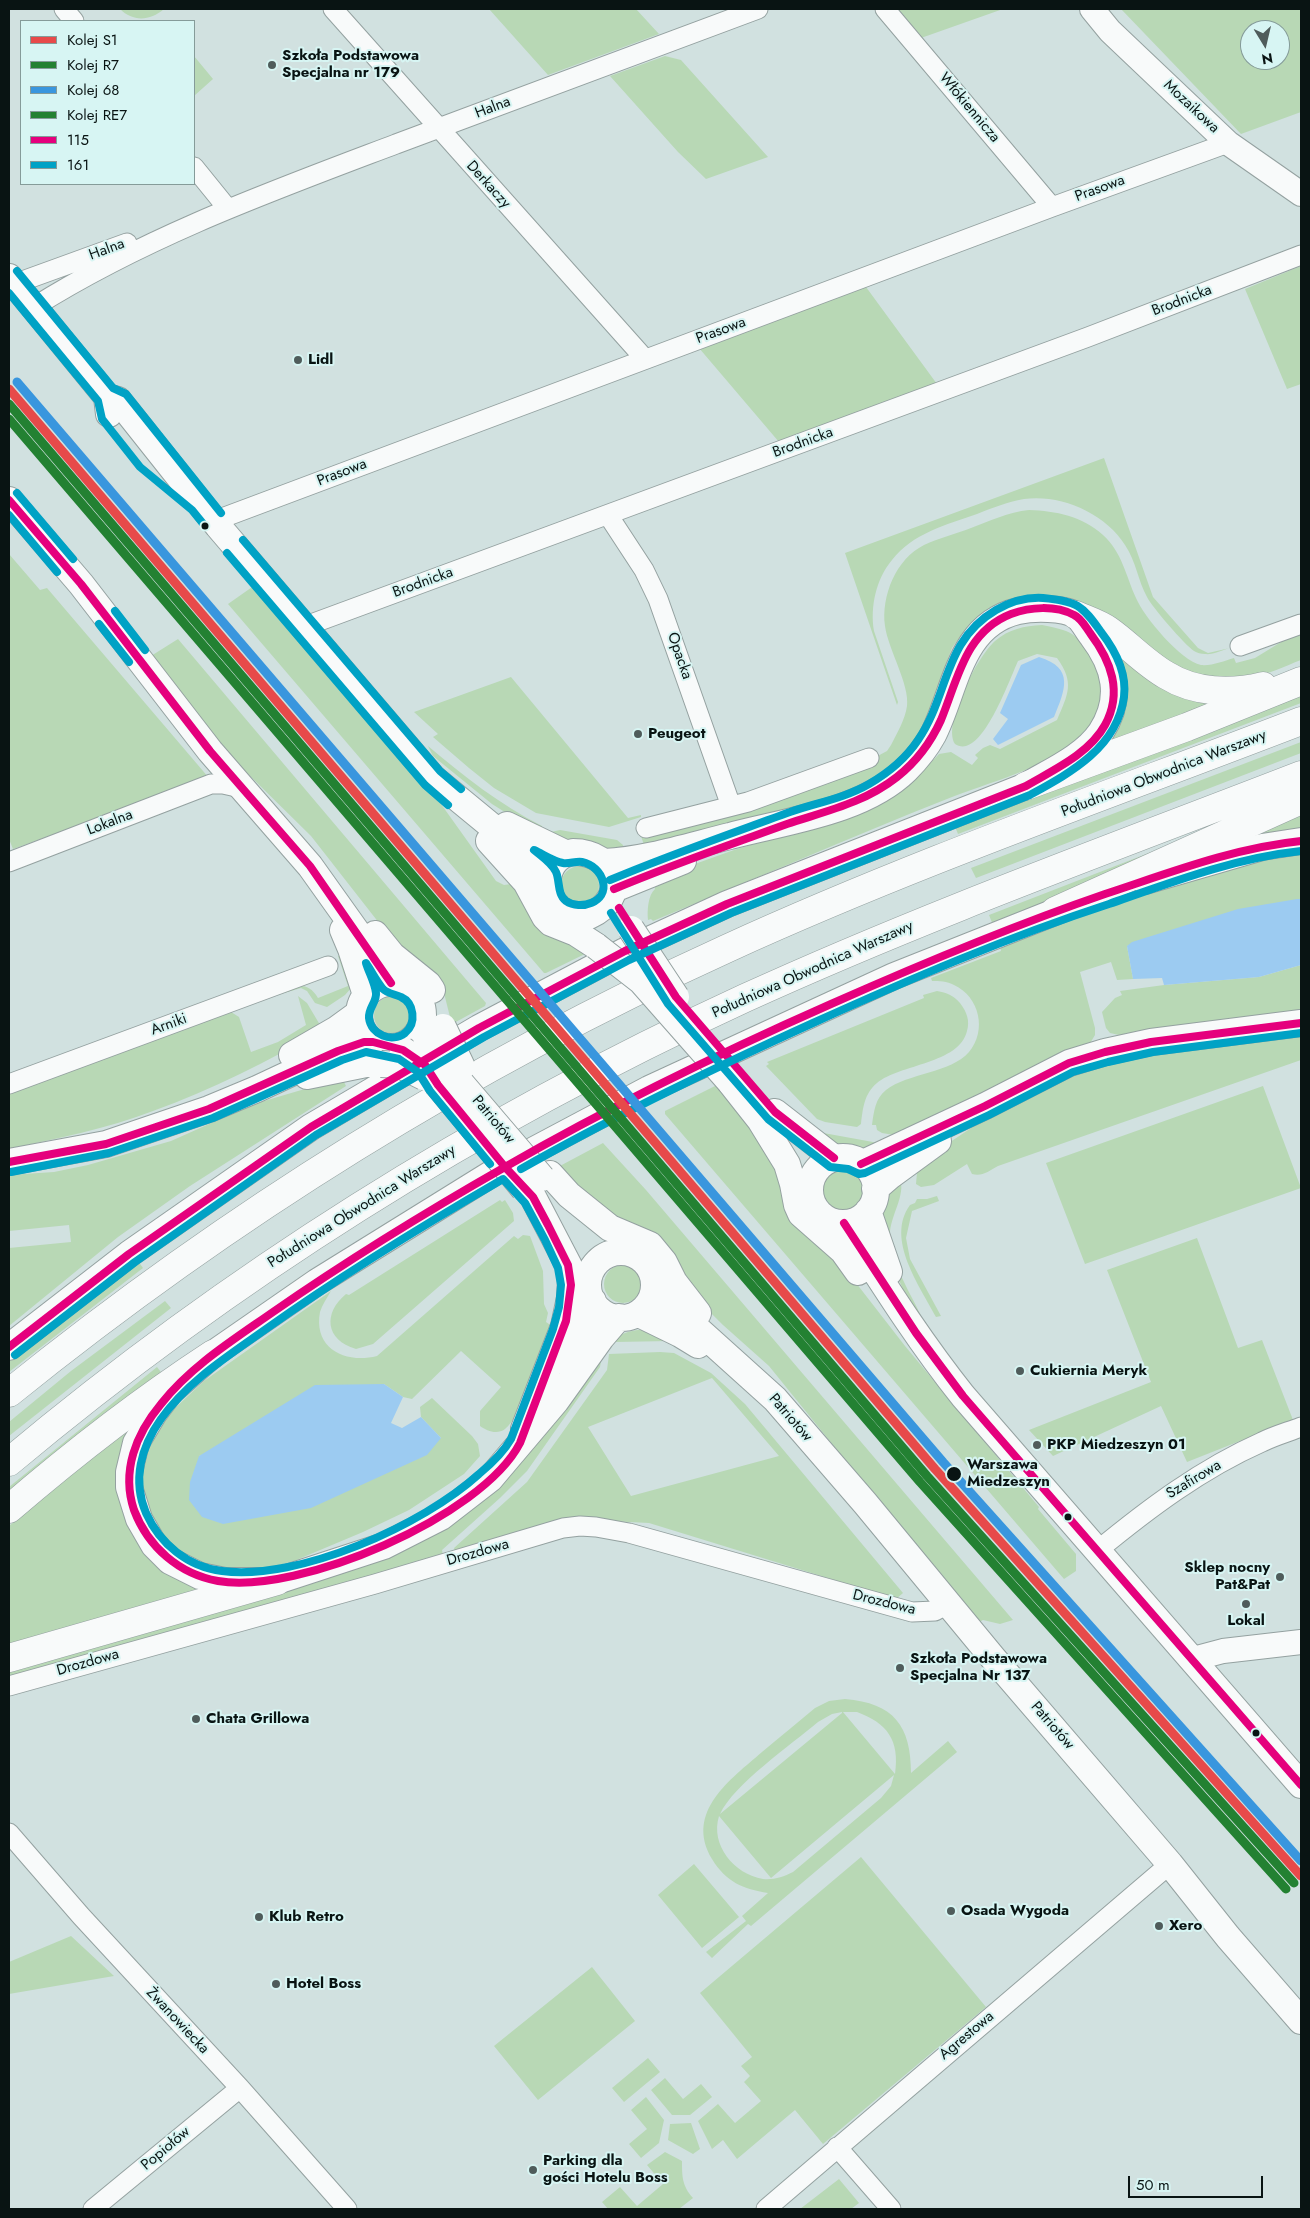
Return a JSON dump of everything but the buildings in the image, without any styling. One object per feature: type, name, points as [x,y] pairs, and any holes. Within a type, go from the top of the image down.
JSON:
[{"type":"highway","points":[[1076,616],[1108,630],[1165,675],[1193,688],[1210,690],[1257,688],[1301,677]]},
{"type":"highway","points":[[1026,786],[1187,727],[1301,681]]},
{"type":"highway","name":"Południowa Obwodnica Warszawy","points":[[9,1394],[149,1285],[282,1192],[386,1127],[524,1050],[681,970],[811,912],[938,860],[1301,721]]},
{"type":"highway","name":"Południowa Obwodnica Warszawy","points":[[9,1462],[66,1414],[264,1268],[405,1178],[549,1096],[665,1037],[806,972],[968,904],[1301,775]]},
{"type":"highway","points":[[1054,911],[1301,800]]},
{"type":"highway","points":[[9,1509],[64,1462],[151,1394],[213,1354]]},
{"type":"highway","points":[[9,1658],[276,1581]]},
{"type":"main road","points":[[12,281],[107,397],[110,414],[148,461],[207,512],[433,778],[529,857],[547,876],[551,896],[556,906],[565,912],[589,916],[599,912],[613,893],[676,864],[812,815]]},
{"type":"main road","points":[[9,500],[81,584],[210,751],[310,866],[391,983]]},
{"type":"main road","points":[[9,1347],[129,1254],[245,1175],[311,1127],[479,1028],[616,956],[726,904],[1026,786],[1086,748],[1100,733],[1110,715],[1114,695],[1113,675],[1108,660],[1076,616],[1052,609],[1035,608],[1016,612],[996,620],[980,634],[965,652],[933,736],[920,755],[904,772],[872,794],[848,805],[812,815],[680,848],[618,861],[604,862]]},
{"type":"main road","points":[[455,797],[565,853],[585,852],[604,862],[609,868],[613,893],[614,938],[640,981],[737,1079],[775,1112],[834,1158]]},
{"type":"main road","points":[[455,797],[526,882],[545,917],[552,923],[582,936],[614,938]]},
{"type":"main road","points":[[593,1301],[583,1328],[566,1361],[522,1436],[490,1479],[424,1527],[359,1556],[276,1581],[242,1582],[218,1580],[188,1571],[170,1561],[154,1545],[139,1519],[129,1487],[129,1472],[136,1443],[170,1392],[213,1354],[317,1282],[504,1166],[609,1109],[722,1054],[885,980],[1054,911],[1202,863],[1262,846],[1301,841]]},
{"type":"main road","points":[[547,876],[553,863],[565,853]]},
{"type":"main road","points":[[323,886],[351,949],[362,1004],[359,1020],[364,1033],[388,1051]]},
{"type":"main road","points":[[9,1162],[106,1144],[167,1124],[275,1082],[366,1064],[430,1031],[437,1002],[428,984],[392,955],[362,917],[323,886]]},
{"type":"main road","points":[[589,916],[676,997],[737,1079],[787,1164],[793,1184],[796,1206],[801,1214],[843,1251],[871,1289],[912,1325]]},
{"type":"main road","points":[[167,1124],[347,1023],[373,988],[391,983],[406,986],[418,997],[430,1031]]},
{"type":"main road","points":[[861,1164],[985,1106],[1069,1063],[1105,1052],[1160,1041],[1301,1023]]},
{"type":"main road","name":"Patriotów","points":[[430,1031],[442,1062],[537,1184],[553,1215],[585,1255],[591,1270]]},
{"type":"main road","name":"Patriotów","points":[[388,1051],[425,1065],[438,1085],[537,1184],[565,1206],[612,1252]]},
{"type":"main road","points":[[775,1112],[812,1177],[812,1196],[818,1211],[833,1221],[844,1223],[858,1220],[890,1176],[985,1106]]},
{"type":"main road","points":[[812,1177],[821,1164],[834,1158],[851,1159],[861,1164],[873,1177],[874,1233],[912,1325]]},
{"type":"main road","points":[[537,1184],[569,1194],[610,1228],[650,1244],[658,1252],[681,1293],[763,1387]]},
{"type":"main road","points":[[522,1436],[564,1326],[570,1298],[571,1280],[569,1266],[537,1184]]},
{"type":"main road","points":[[844,1223],[937,1363],[963,1396],[1301,1785]]},
{"type":"main road","points":[[522,1436],[556,1401],[601,1338],[629,1316],[649,1305],[654,1290],[651,1272],[642,1259],[628,1253],[612,1252],[597,1260],[591,1270],[588,1285],[593,1301],[602,1311],[629,1316]]},
{"type":"main road","name":"Patriotów","points":[[654,1290],[763,1387],[865,1503],[948,1604],[1170,1864],[1228,1937],[1301,2021]]},
{"type":"main road","name":"Patriotów","points":[[629,1316],[680,1334],[763,1387]]},
{"type":"street","points":[[64,9],[73,20]]},
{"type":"street","name":"Derkaczy","points":[[333,9],[644,359]]},
{"type":"street","name":"Halna","points":[[12,281],[228,209],[758,9]]},
{"type":"street","name":"Włókiennicza","points":[[885,9],[1052,207]]},
{"type":"street","name":"Mozaikowa","points":[[1092,9],[1110,30],[1228,143],[1301,194]]},
{"type":"street","name":"Prasowa","points":[[207,512],[644,359],[1228,143]]},
{"type":"street","points":[[195,168],[228,209]]},
{"type":"street","name":"Halna","points":[[34,307],[101,267],[228,209]]},
{"type":"street","name":"Brodnicka","points":[[303,627],[1079,341],[1301,255]]},
{"type":"street","name":"Opacka","points":[[608,515],[644,570],[658,599],[731,806]]},
{"type":"street","points":[[1240,646],[1301,624]]},
{"type":"street","points":[[210,751],[213,765],[211,784]]},
{"type":"street","points":[[646,828],[731,806],[869,758]]},
{"type":"street","name":"Lokalna","points":[[9,862],[211,784],[224,784],[241,788]]},
{"type":"street","name":"Arniki","points":[[9,1084],[328,966]]},
{"type":"street","name":"Szafirowa","points":[[1097,1551],[1154,1505],[1194,1479],[1262,1441],[1301,1427]]},
{"type":"street","name":"Drozdowa","points":[[9,1686],[375,1584],[562,1528],[580,1526],[629,1533],[912,1612],[935,1611],[948,1604]]},
{"type":"street","points":[[1193,1659],[1223,1651],[1301,1642]]},
{"type":"street","name":"Żwanowiecka","points":[[9,1833],[145,1987],[240,2088],[347,2209]]},
{"type":"street","name":"Agrestowa","points":[[766,2209],[1170,1864]]},
{"type":"street","name":"Popiołów","points":[[93,2209],[240,2088]]},
{"type":"street","points":[[837,2147],[891,2209]]},
{"type":"green space","points":[[120,9],[164,9],[147,18],[136,18]]},
{"type":"green space","points":[[489,9],[636,9],[659,34],[548,75]]},
{"type":"green space","points":[[896,9],[1003,9],[921,38]]},
{"type":"green space","points":[[1121,9],[1301,9],[1301,112],[1241,134]]},
{"type":"green space","points":[[665,56],[681,60],[768,157],[706,179],[678,152],[610,76]]},
{"type":"green space","points":[[195,57],[213,79],[195,95]]},
{"type":"green space","points":[[1301,266],[1301,384],[1287,389],[1245,289]]},
{"type":"green space","points":[[866,287],[937,384],[779,442],[699,348]]},
{"type":"green space","points":[[1104,458],[1153,597],[1198,648],[1208,653],[1230,648],[1211,654],[1202,654],[1194,651],[1150,602],[1125,545],[1106,524],[1094,515],[1067,503],[1038,498],[1024,499],[1000,505],[920,536],[900,551],[886,568],[878,584],[873,622],[874,631],[898,702],[897,705],[845,553]]},
{"type":"green space","points":[[1029,510],[1059,513],[1077,519],[1103,535],[1115,549],[1136,598],[1147,616],[1174,647],[1193,662],[1205,665],[1234,658],[1236,663],[1255,658],[1286,639],[1301,633],[1301,660],[1257,676],[1204,678],[1165,659],[1104,618],[1083,607],[1062,599],[1039,595],[1016,598],[987,610],[958,639],[952,648],[927,718],[913,744],[890,766],[874,777],[841,793],[823,799],[739,824],[645,848],[641,836],[643,832],[761,804],[876,764],[874,758],[887,751],[891,745],[903,721],[907,706],[905,688],[887,635],[884,614],[888,591],[898,569],[914,551],[935,540],[1006,515]]},
{"type":"green space","points":[[9,554],[40,590],[47,588],[209,778],[13,849],[9,839]]},
{"type":"green space","points":[[255,585],[441,804],[496,881],[504,885],[511,884],[587,953],[544,973],[228,604]]},
{"type":"green space","points":[[1042,625],[1063,630],[1075,636],[1085,647],[1096,665],[1102,684],[1100,705],[1091,724],[1078,740],[1065,750],[1016,774],[910,814],[653,921],[651,919],[648,920],[649,899],[655,889],[653,879],[734,850],[869,809],[906,788],[939,754],[951,752],[972,765],[978,758],[975,755],[983,748],[990,745],[1000,749],[1057,720],[1067,696],[1068,682],[1066,675],[1057,658],[1037,654],[1018,661],[990,722],[974,741],[966,746],[959,746],[955,744],[952,734],[957,706],[971,675],[988,649],[1000,637],[1011,631],[1023,627]]},
{"type":"green space","points":[[178,639],[486,1003],[485,1006],[454,1023],[451,1021],[444,993],[397,946],[311,836],[244,770],[205,726],[151,656]]},
{"type":"green space","points":[[1120,655],[1214,703],[1108,746]]},
{"type":"green space","points":[[511,677],[628,818],[641,815],[641,817],[609,827],[536,813],[494,788],[469,768],[433,737],[438,734],[414,712]]},
{"type":"green space","points":[[1301,691],[1301,703],[958,834],[954,824]]},
{"type":"green space","points":[[1301,742],[1301,753],[976,878],[971,868]]},
{"type":"green space","points":[[428,746],[497,799],[542,826],[543,836],[492,804],[433,756]]},
{"type":"green space","points":[[1252,813],[993,925],[989,915]]},
{"type":"green space","points":[[1301,814],[1301,833],[1248,839]]},
{"type":"green space","points":[[560,830],[617,840],[623,845],[627,854],[576,844],[551,832]]},
{"type":"green space","points":[[1276,854],[1301,855],[1301,899],[1127,946],[1133,979],[1117,980],[1111,962],[1080,972],[1095,1028],[1095,1035],[1089,1045],[936,1123],[894,1135],[882,1133],[877,1130],[876,1125],[872,1125],[877,1101],[886,1090],[895,1084],[952,1064],[961,1059],[975,1044],[979,1025],[978,1015],[970,998],[963,990],[954,985],[946,982],[932,981],[931,978],[1001,951],[1000,946],[1074,915],[1186,876]]},
{"type":"green space","points":[[580,866],[594,871],[599,885],[594,899],[580,904],[566,899],[561,885],[566,871]]},
{"type":"green space","points":[[344,953],[352,987],[345,995],[327,1007],[315,1003],[307,991],[301,988],[271,997],[270,994],[284,989],[303,986],[313,992],[318,998],[348,986],[338,956]]},
{"type":"green space","points":[[1301,965],[1301,1011],[1119,1035],[1110,1033],[1106,1028],[1102,1012],[1115,998],[1122,995],[1120,991],[1164,985],[1259,977]]},
{"type":"green space","points":[[937,991],[952,996],[960,1003],[964,1010],[968,1024],[962,1042],[941,1057],[887,1077],[877,1083],[869,1092],[861,1124],[857,1127],[817,1119],[766,1066],[769,1064],[767,1062],[924,998],[923,995]]},
{"type":"green space","points":[[298,996],[307,1003],[323,1030],[282,1053],[197,1094],[136,1117],[82,1133],[9,1149],[9,1090],[231,1012],[239,1017],[251,1052],[278,1042],[306,1025]]},
{"type":"green space","points":[[393,996],[407,1001],[412,1015],[407,1029],[393,1034],[379,1029],[374,1015],[379,1001]]},
{"type":"green space","points":[[1301,1035],[1301,1060],[998,1166],[982,1174],[972,1174],[967,1164],[934,1185],[921,1187],[916,1184],[917,1173],[913,1167],[989,1116],[1055,1081],[1144,1054]]},
{"type":"green space","points":[[342,1078],[346,1086],[190,1186],[118,1237],[9,1326],[9,1248],[71,1242],[69,1225],[9,1231],[9,1175],[54,1172],[88,1165],[171,1141],[254,1104]]},
{"type":"green space","points":[[719,1084],[724,1086],[839,1261],[905,1346],[1076,1554],[1076,1571],[1064,1579],[665,1114],[665,1111]]},
{"type":"green space","points":[[1263,1086],[1301,1188],[1085,1264],[1046,1163]]},
{"type":"green space","points":[[818,1132],[876,1143],[862,1152],[840,1148]]},
{"type":"green space","points":[[603,1143],[646,1190],[1013,1620],[1000,1624],[983,1620],[977,1623],[769,1366],[723,1325],[617,1220],[558,1167]]},
{"type":"green space","points":[[843,1170],[857,1176],[863,1190],[857,1204],[843,1210],[829,1204],[823,1190],[829,1176]]},
{"type":"green space","points":[[900,1178],[901,1192],[892,1220],[891,1244],[902,1278],[923,1320],[908,1300],[901,1285],[889,1252],[882,1221],[881,1205],[883,1200],[887,1192]]},
{"type":"green space","points":[[937,1196],[939,1201],[912,1211],[906,1238],[910,1259],[941,1316],[936,1317],[914,1277],[903,1247],[901,1232],[903,1218],[910,1205],[915,1203],[917,1199]]},
{"type":"green space","points":[[500,1200],[502,1202],[505,1200],[513,1213],[514,1221],[373,1344],[356,1349],[346,1345],[333,1333],[331,1317],[333,1309],[346,1294],[349,1295]]},
{"type":"green space","points":[[523,1235],[530,1236],[543,1271],[544,1304],[548,1313],[546,1322],[555,1328],[526,1397],[512,1422],[505,1429],[499,1432],[492,1432],[480,1426],[480,1411],[501,1387],[461,1351],[412,1399],[403,1397],[384,1384],[199,1456],[441,1438],[421,1417],[420,1407],[432,1398],[478,1444],[480,1456],[464,1474],[409,1510],[363,1532],[294,1561],[257,1571],[221,1570],[184,1556],[154,1528],[140,1484],[144,1453],[169,1409],[173,1410],[204,1381],[331,1291],[320,1312],[319,1325],[322,1336],[327,1344],[334,1351],[354,1358],[377,1356],[514,1236],[518,1239]]},
{"type":"green space","points":[[1197,1238],[1238,1348],[1262,1340],[1293,1420],[1187,1462],[1161,1406],[1053,1456],[1029,1430],[1151,1382],[1107,1270]]},
{"type":"green space","points":[[136,1258],[143,1268],[9,1372],[9,1356]]},
{"type":"green space","points":[[623,1265],[637,1270],[642,1284],[637,1298],[623,1303],[609,1298],[604,1284],[609,1270]]},
{"type":"green space","points":[[165,1301],[171,1308],[9,1436],[9,1422],[71,1371]]},
{"type":"green space","points":[[647,1329],[671,1341],[615,1342],[624,1333]]},
{"type":"green space","points":[[674,1353],[711,1373],[745,1404],[903,1593],[896,1599],[649,1523],[570,1519],[455,1551],[454,1548],[527,1482],[607,1370],[609,1354]],"holes":[[[712,1378],[779,1456],[631,1496],[588,1427]]]},
{"type":"green space","points":[[602,1356],[600,1367],[527,1471],[442,1550],[443,1555],[9,1678],[9,1666],[409,1547]]},
{"type":"green space","points":[[157,1367],[164,1376],[9,1500],[9,1487]]},
{"type":"green space","points":[[126,1428],[129,1430],[129,1525],[140,1548],[162,1568],[206,1587],[9,1648],[9,1526]]},
{"type":"green space","points":[[845,1699],[862,1701],[887,1712],[903,1730],[908,1742],[911,1773],[948,1741],[957,1752],[751,1926],[748,1924],[712,1958],[706,1952],[746,1921],[742,1916],[768,1893],[743,1887],[729,1879],[717,1867],[705,1842],[704,1826],[707,1812],[725,1785],[737,1774],[815,1708],[829,1701]],"holes":[[[842,1712],[720,1814],[727,1802],[750,1778],[818,1722],[832,1714]],[[843,1712],[857,1712],[884,1727],[889,1734],[895,1752],[895,1774]],[[894,1775],[891,1786],[881,1798],[793,1872],[778,1878],[763,1879],[752,1876],[734,1865],[721,1847],[717,1827],[719,1816],[771,1878]]]},
{"type":"green space","points":[[861,1857],[986,2007],[823,2144],[795,2110],[737,2159],[723,2140],[712,2149],[698,2121],[718,2104],[735,2123],[761,2101],[744,2082],[750,2076],[741,2066],[752,2057],[700,1993]]},
{"type":"green space","points":[[694,1864],[739,1917],[702,1948],[658,1895]]},
{"type":"green space","points":[[71,1936],[114,1976],[9,1994],[9,1962]]},
{"type":"green space","points":[[592,1967],[635,2021],[538,2100],[494,2046]]},
{"type":"green space","points":[[648,2058],[660,2072],[624,2102],[612,2088]]},
{"type":"green space","points":[[665,2078],[683,2099],[701,2084],[712,2097],[690,2115],[672,2115],[651,2090]]},
{"type":"green space","points":[[646,2097],[664,2120],[659,2143],[641,2158],[629,2144],[647,2129],[631,2110]]},
{"type":"green space","points":[[691,2123],[700,2149],[693,2154],[668,2140],[670,2124]]},
{"type":"green space","points":[[665,2152],[682,2161],[683,2181],[693,2198],[679,2209],[608,2209],[602,2202],[620,2187],[637,2206],[663,2184],[647,2165]]},
{"type":"green space","points":[[839,2179],[859,2203],[851,2209],[800,2209]]},
{"type":"water","points":[[1039,657],[1058,667],[1064,681],[1064,689],[1054,717],[998,745],[993,739],[1008,719],[1000,713],[1021,665]]},
{"type":"water","points":[[1301,899],[1301,965],[1259,977],[1164,985],[1162,978],[1133,979],[1127,946],[1132,942],[1238,909]]},
{"type":"water","points":[[384,1384],[403,1397],[391,1423],[402,1428],[421,1417],[441,1438],[427,1455],[311,1508],[223,1524],[202,1517],[189,1500],[190,1482],[199,1456],[315,1385]]},
{"type":"rail line","name":"68","points":[[17,382],[943,1462],[1301,1861]]},
{"type":"rail line","name":"S1","points":[[9,389],[935,1469],[1301,1876]]},
{"type":"rail line","name":"R7","points":[[9,404],[927,1476],[1294,1883]]},
{"type":"rail line","name":"RE7","points":[[9,419],[920,1482],[1286,1889]]},
{"type":"transit line","name":"161","points":[[17,271],[113,388],[126,394],[221,513]]},
{"type":"transit line","name":"161","points":[[9,293],[98,401],[102,419],[140,467],[192,510],[205,526]]},
{"type":"transit line","name":"161","points":[[17,493],[73,559]]},
{"type":"transit line","name":"115","points":[[9,500],[81,584],[210,751],[310,866],[391,983]]},
{"type":"transit line","name":"161","points":[[9,515],[57,572]]},
{"type":"transit line","name":"161","points":[[243,540],[440,771],[461,789]]},
{"type":"transit line","name":"161","points":[[227,553],[425,785],[448,805]]},
{"type":"transit line","name":"161","points":[[15,1355],[135,1262],[316,1135],[484,1037],[629,960],[731,913],[1030,795],[1061,778],[1089,757],[1102,745],[1112,731],[1120,715],[1124,697],[1124,679],[1119,662],[1111,646],[1089,616],[1078,606],[1064,601],[1043,598],[1025,599],[1007,605],[996,610],[979,623],[966,637],[956,653],[936,705],[918,740],[902,759],[883,775],[850,793],[790,812],[677,853],[610,880]]},
{"type":"transit line","name":"115","points":[[9,1347],[129,1254],[311,1127],[479,1028],[625,951],[727,904],[1026,786],[1059,767],[1090,745],[1105,725],[1110,713],[1114,689],[1109,666],[1104,655],[1083,622],[1074,615],[1051,608],[1026,610],[1011,614],[995,622],[983,632],[973,645],[958,673],[941,720],[933,736],[910,765],[897,777],[858,800],[722,847],[614,889]]},
{"type":"transit line","name":"161","points":[[115,611],[145,650]]},
{"type":"transit line","name":"161","points":[[99,624],[129,662]]},
{"type":"transit line","name":"115","points":[[505,1167],[625,1102],[707,1061],[831,1004],[967,946],[1070,906],[1177,870],[1251,849],[1301,841]]},
{"type":"transit line","name":"161","points":[[534,850],[559,862],[582,862],[593,867],[602,878],[603,889],[601,895],[592,903],[585,905],[572,904],[566,901],[561,895],[554,869],[534,850]]},
{"type":"transit line","name":"161","points":[[521,1169],[629,1111],[702,1075],[849,1007],[960,959],[1034,930],[1180,879],[1252,859],[1301,851]]},
{"type":"transit line","name":"115","points":[[619,908],[676,997],[775,1112],[834,1158]]},
{"type":"transit line","name":"161","points":[[611,913],[668,1004],[768,1119],[830,1167],[848,1169],[859,1174],[865,1173],[989,1115],[1073,1072],[1153,1052],[1301,1033]]},
{"type":"transit line","name":"161","points":[[366,963],[383,989],[405,1000],[411,1008],[411,1024],[409,1029],[400,1036],[383,1036],[371,1024],[369,1014],[376,993],[366,963]]},
{"type":"transit line","name":"115","points":[[861,1164],[985,1106],[1069,1063],[1105,1052],[1151,1042],[1301,1023]]},
{"type":"transit line","name":"115","points":[[9,1162],[106,1144],[209,1109],[338,1051],[364,1042],[373,1042],[403,1050],[425,1065],[438,1085],[505,1167]]},
{"type":"transit line","name":"161","points":[[11,1172],[109,1153],[213,1118],[342,1060],[366,1052],[399,1059],[418,1072],[430,1091],[490,1164]]},
{"type":"transit line","name":"115","points":[[505,1167],[533,1197],[568,1265],[571,1285],[566,1321],[520,1443],[499,1471],[468,1498],[429,1523],[385,1545],[339,1563],[294,1576],[252,1582],[218,1581],[190,1572],[167,1557],[156,1547],[140,1523],[130,1495],[129,1481],[130,1467],[138,1440],[152,1416],[173,1390],[213,1354],[301,1293],[446,1201],[505,1167]]},
{"type":"transit line","name":"161","points":[[503,1179],[525,1203],[558,1268],[561,1285],[559,1307],[553,1329],[511,1439],[496,1458],[455,1493],[426,1512],[393,1530],[322,1558],[287,1567],[253,1572],[222,1571],[198,1565],[167,1544],[159,1535],[146,1513],[142,1501],[139,1476],[148,1441],[161,1419],[183,1393],[237,1349],[324,1289],[503,1179]]},
{"type":"transit line","name":"115","points":[[844,1223],[916,1333],[963,1396],[1301,1785]]},
{"type":"place","name":"Szkoła Podstawowa Specjalna nr 179","points":[[272,65]]},
{"type":"place","name":"Lidl","points":[[298,360]]},
{"type":"place","name":"Peugeot","points":[[638,734]]},
{"type":"place","name":"Cukiernia Meryk","points":[[1020,1371]]},
{"type":"place","name":"PKP Miedzeszyn 01","points":[[1037,1445]]},
{"type":"place","name":"Warszawa Miedzeszyn","points":[[954,1474]]},
{"type":"place","name":"Sklep nocny Pat&Pat","points":[[1280,1577]]},
{"type":"place","name":"Lokal","points":[[1246,1604]]},
{"type":"place","name":"Szkoła Podstawowa Specjalna Nr 137","points":[[900,1668]]},
{"type":"place","name":"Chata Grillowa","points":[[196,1719]]},
{"type":"place","name":"Osada Wygoda","points":[[951,1911]]},
{"type":"place","name":"Klub Retro","points":[[259,1917]]},
{"type":"place","name":"Xero","points":[[1159,1926]]},
{"type":"place","name":"Hotel Boss","points":[[276,1984]]},
{"type":"place","name":"Parking dla gości Hotelu Boss","points":[[533,2170]]}]
